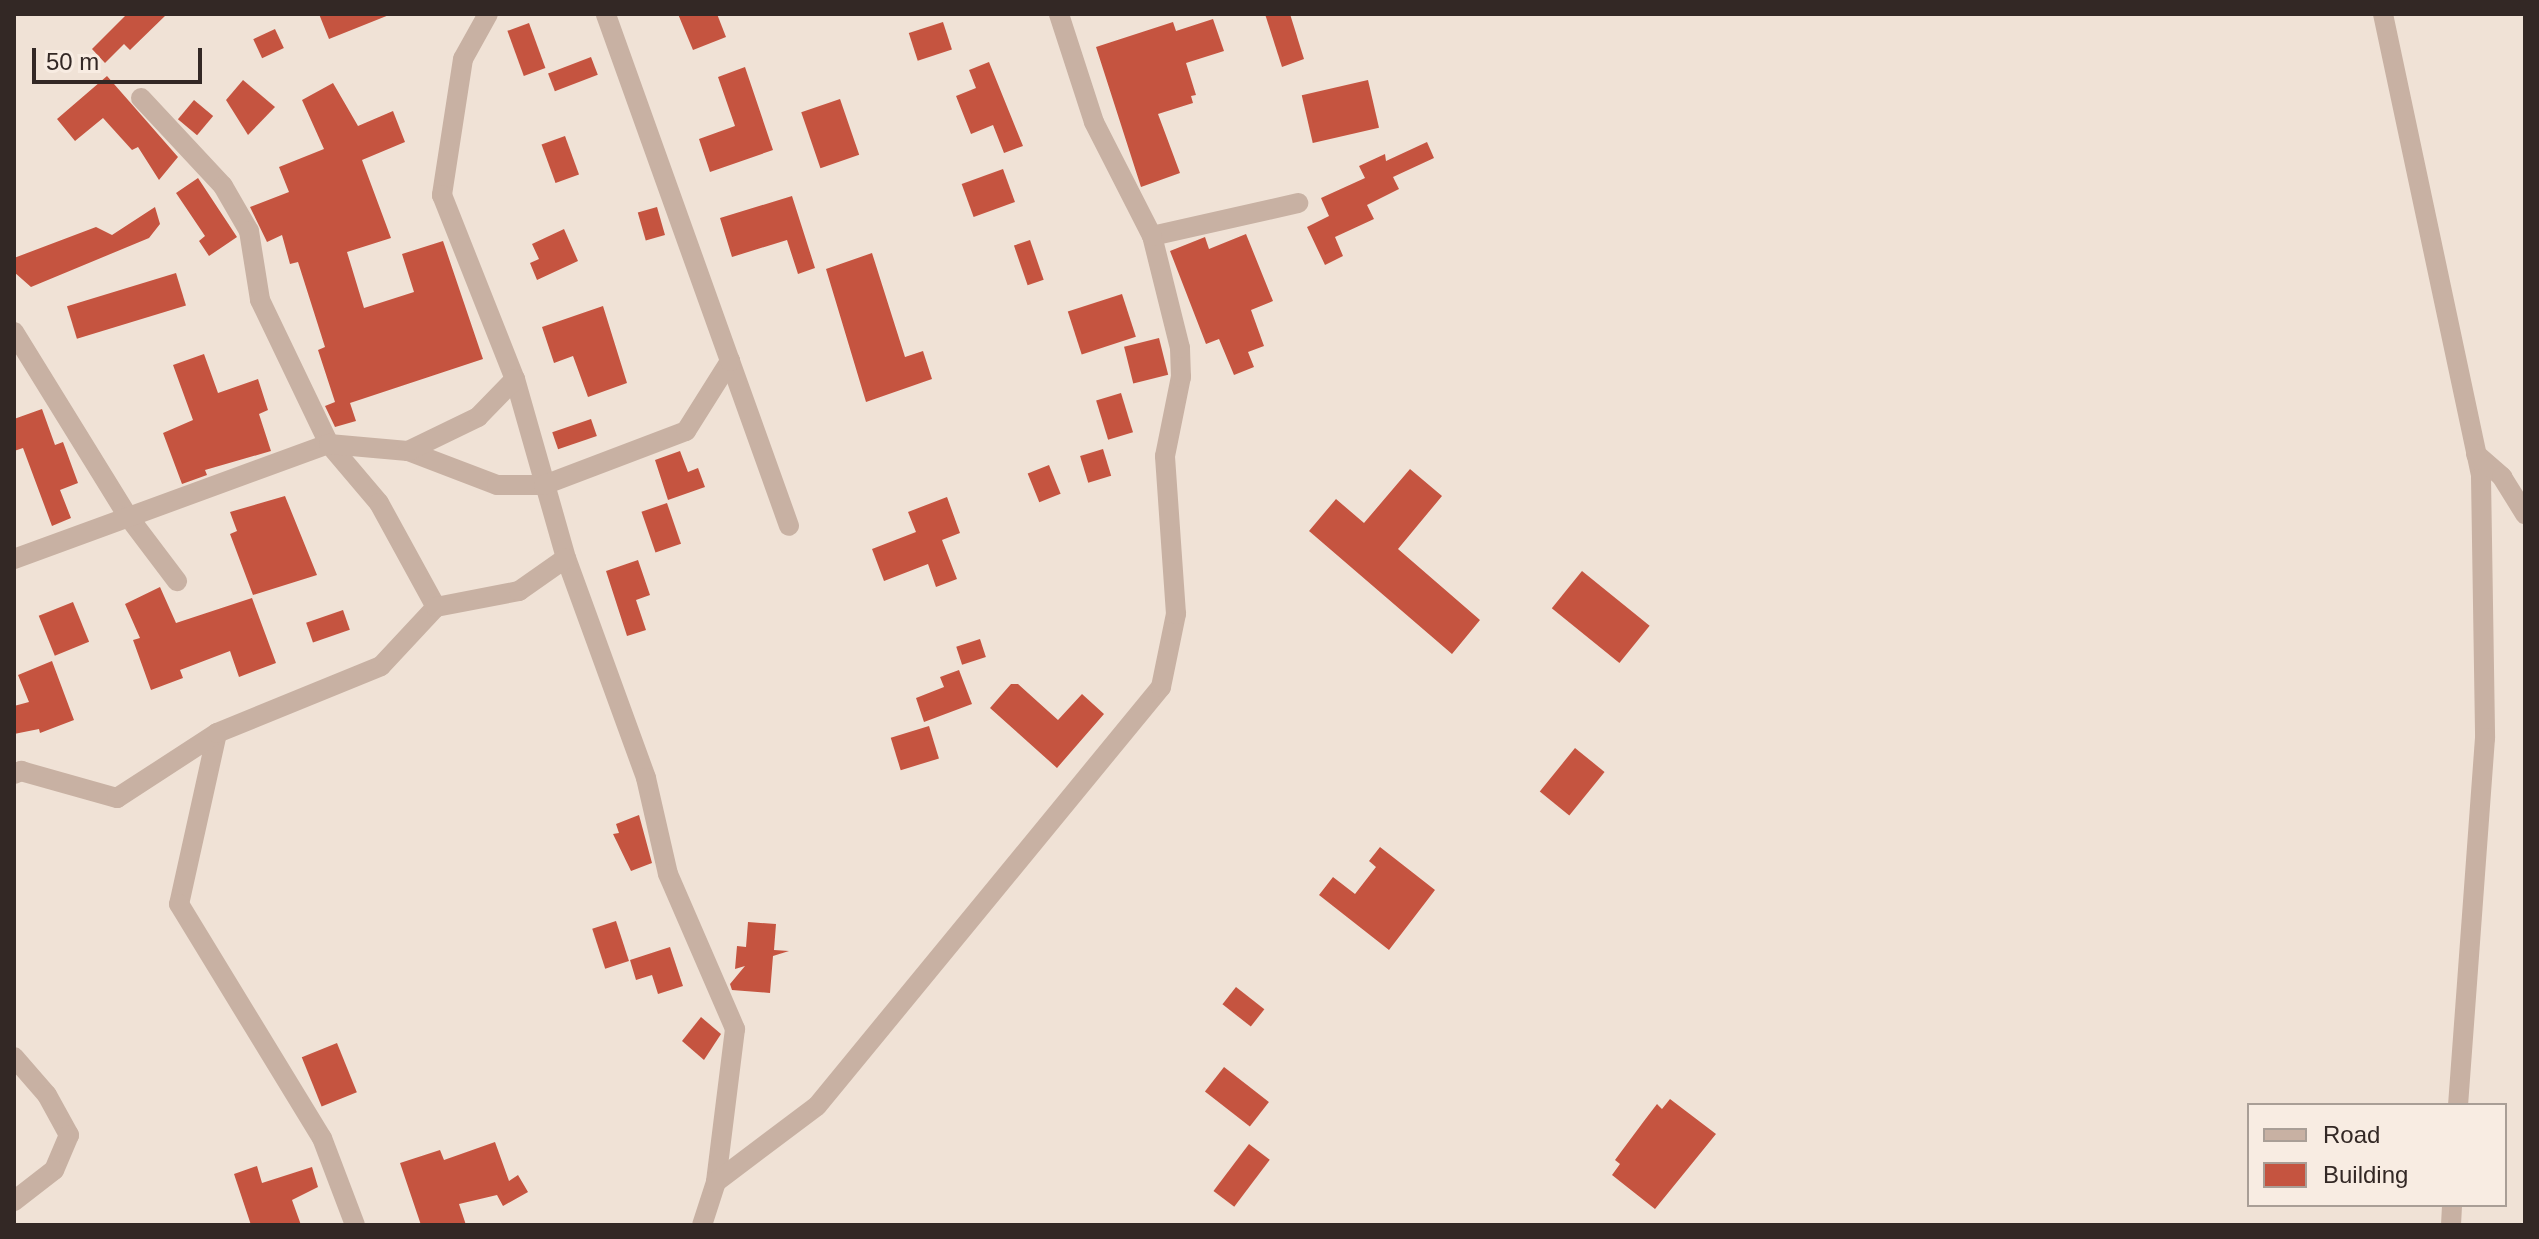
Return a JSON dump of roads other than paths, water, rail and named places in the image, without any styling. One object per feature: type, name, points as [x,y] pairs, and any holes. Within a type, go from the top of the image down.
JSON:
[{"type":"street","points":[[488,14],[463,59],[442,195],[515,379],[566,558],[646,778],[668,874],[735,1029],[716,1182],[702,1225]]},
{"type":"street","points":[[606,14],[789,526]]},
{"type":"street","points":[[716,1182],[817,1106],[1161,687],[1176,614],[1165,456],[1181,377],[1180,348],[1152,236],[1094,122],[1059,14]]},
{"type":"street","points":[[2383,14],[2476,454],[2486,588],[2485,738],[2458,1103]]},
{"type":"street","points":[[141,98],[223,186],[249,231],[260,300],[329,444],[379,503],[436,607]]},
{"type":"street","points":[[1152,236],[1298,203]]},
{"type":"street","points":[[14,332],[127,515],[177,581]]},
{"type":"street","points":[[14,559],[127,515],[329,444],[408,451],[497,485],[544,485],[686,431],[709,402],[730,361]]},
{"type":"street","points":[[408,451],[478,417],[515,379]]},
{"type":"street","points":[[2476,454],[2502,477],[2525,514]]},
{"type":"street","points":[[14,774],[21,771],[117,798],[217,733],[381,666],[436,607],[519,591],[566,558]]},
{"type":"street","points":[[217,733],[179,904],[322,1138],[355,1225]]},
{"type":"street","points":[[14,1057],[47,1095],[69,1135],[54,1170],[14,1201]]}]
